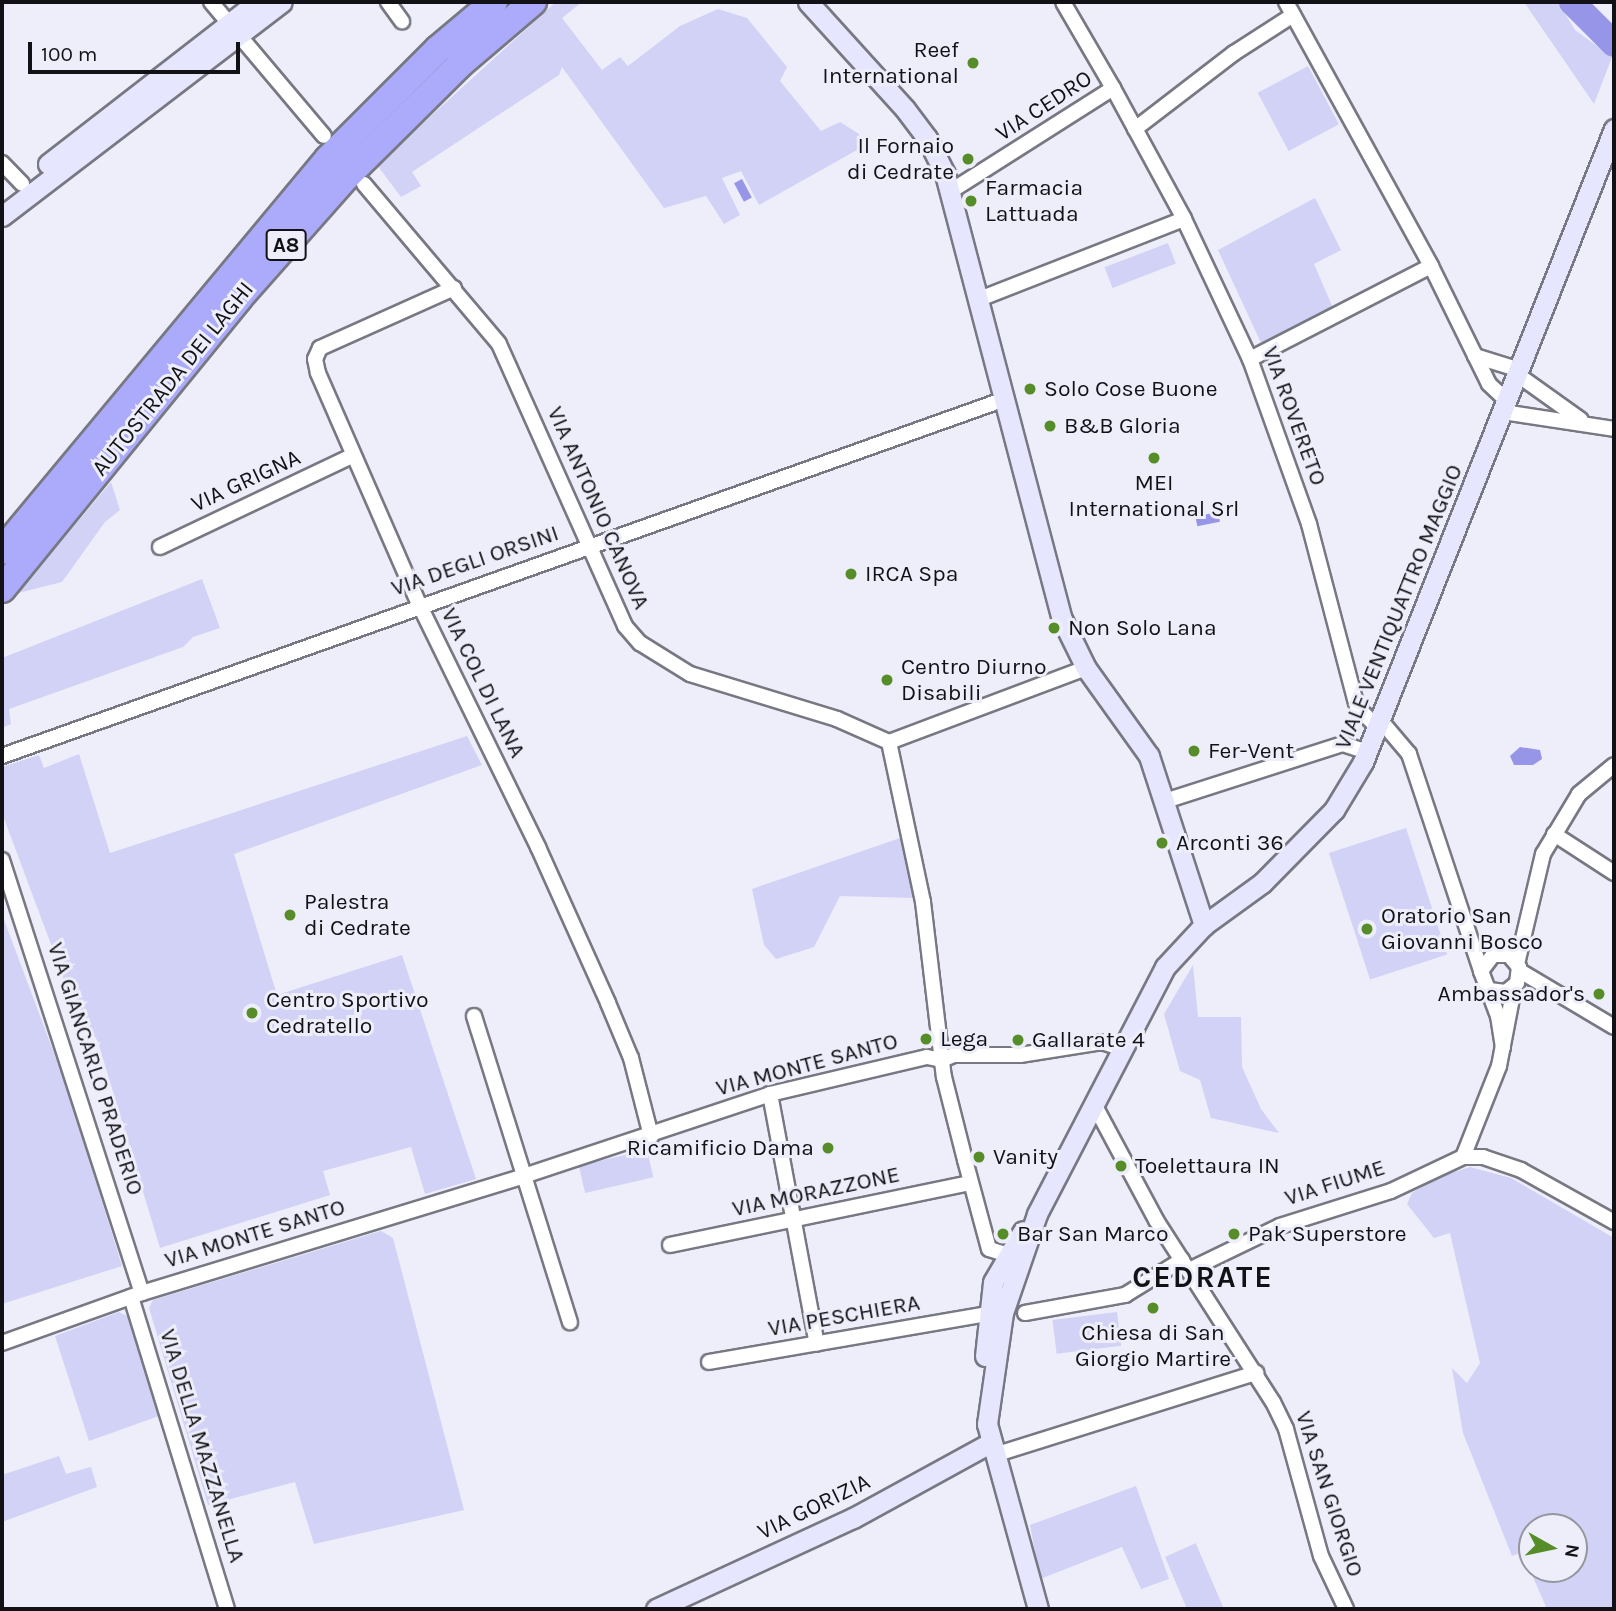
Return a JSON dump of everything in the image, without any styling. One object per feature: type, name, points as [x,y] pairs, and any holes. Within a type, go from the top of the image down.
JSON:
[{"type":"highway","name":"AUTOSTRADA DEI LAGHI","points":[[2,551],[328,159],[438,49],[494,2]]},
{"type":"highway","name":"AUTOSTRADA DEI LAGHI","points":[[2,589],[239,298],[346,177],[458,65],[533,2]]},
{"type":"main road","points":[[2,216],[233,29],[257,2]]},
{"type":"main road","points":[[2,200],[233,29],[282,2]]},
{"type":"main road","points":[[808,2],[921,129],[951,191],[977,300],[1062,619],[1086,668],[1149,756],[1204,925]]},
{"type":"main road","points":[[1519,372],[1614,130]]},
{"type":"main road","name":"VIALE VENTIQUATTRO MAGGIO","points":[[1005,1254],[1037,1214],[1165,967],[1204,925],[1262,883],[1334,810],[1368,752],[1519,372]]},
{"type":"main road","points":[[1005,1254],[993,1282],[987,1314],[988,1406],[992,1449],[1038,1609]]},
{"type":"main road","points":[[988,1406],[1003,1313],[1005,1254]]},
{"type":"main road","name":"VIA GORIZIA","points":[[656,1609],[852,1518],[992,1449]]},
{"type":"street","points":[[211,2],[324,136]]},
{"type":"street","points":[[388,2],[402,21]]},
{"type":"street","name":"VIA CEDRO","points":[[951,191],[1113,88],[1063,2]]},
{"type":"street","points":[[1286,2],[1431,266],[1489,384],[1505,406],[1614,429]]},
{"type":"street","points":[[1135,129],[1234,53],[1293,15]]},
{"type":"street","name":"VIA ROVERETO","points":[[1113,88],[1184,219],[1250,359],[1309,524],[1357,707],[1409,754],[1465,928],[1489,990],[1503,1048]]},
{"type":"street","points":[[2,163],[22,184]]},
{"type":"street","name":"VIA ANTONIO CANOVA","points":[[364,184],[499,344],[625,626],[655,655],[690,674],[837,719],[889,742]]},
{"type":"street","points":[[977,300],[1184,219]]},
{"type":"street","points":[[1250,359],[1431,266]]},
{"type":"street","name":"VIA COL DI LANA","points":[[454,288],[320,348],[315,359],[318,373],[419,604],[538,847],[608,1003],[631,1058],[651,1136]]},
{"type":"street","points":[[1475,356],[1519,372],[1591,426]]},
{"type":"street","name":"VIA DEGLI ORSINI","points":[[2,756],[419,604],[1005,399]]},
{"type":"street","name":"VIA GRIGNA","points":[[160,547],[352,456]]},
{"type":"street","points":[[1005,1254],[970,1182],[942,1060],[923,902],[889,742],[1086,668]]},
{"type":"street","points":[[1165,801],[1343,744],[1368,752]]},
{"type":"street","points":[[1614,765],[1579,794],[1553,834],[1536,872],[1526,913],[1503,1048],[1463,1157],[1483,1157],[1521,1170],[1614,1222]]},
{"type":"street","points":[[1553,834],[1614,873]]},
{"type":"street","name":"VIA GIANCARLO PRADERIO","points":[[2,860],[136,1295]]},
{"type":"street","points":[[1481,971],[1498,955],[1526,913]]},
{"type":"street","points":[[1465,928],[1498,955],[1517,976],[1548,984],[1614,1027]]},
{"type":"street","points":[[1489,990],[1506,992],[1517,976]]},
{"type":"street","points":[[474,1016],[570,1322]]},
{"type":"street","name":"VIA MONTE SANTO","points":[[2,1343],[136,1295],[651,1136],[769,1094],[927,1057],[942,1060],[954,1055],[1004,1057],[1102,1042],[1124,1049]]},
{"type":"street","points":[[769,1094],[817,1345]]},
{"type":"street","name":"VIA SAN GIORGIO","points":[[1095,1106],[1186,1265],[1256,1373],[1286,1429],[1321,1556],[1346,1609]]},
{"type":"street","name":"VIA FIUME","points":[[1025,1313],[1125,1295],[1186,1265],[1222,1253],[1290,1222],[1391,1191],[1463,1157]]},
{"type":"street","name":"VIA MORAZZONE","points":[[670,1245],[970,1182]]},
{"type":"street","name":"VIA DELLA MAZZANELLA","points":[[136,1295],[227,1609]]},
{"type":"street","name":"VIA PESCHIERA","points":[[709,1362],[987,1314]]},
{"type":"street","points":[[992,1449],[1256,1373]]},
{"type":"shaded area","points":[[556,2],[582,2],[562,18],[602,70],[620,57],[628,66],[680,26],[718,9],[747,18],[787,67],[780,81],[821,131],[840,122],[859,134],[857,150],[759,205],[741,171],[722,178],[740,215],[724,224],[706,196],[664,208],[562,67],[559,75],[412,172],[421,186],[401,197],[377,165]]},
{"type":"shaded area","points":[[1524,2],[1558,2],[1575,30],[1612,57],[1594,104]]},
{"type":"shaded area","points":[[1308,66],[1339,124],[1289,151],[1258,93]]},
{"type":"shaded area","points":[[742,179],[752,198],[744,202],[734,183]]},
{"type":"shaded area","points":[[1315,198],[1341,250],[1314,264],[1333,308],[1262,345],[1218,250]]},
{"type":"shaded area","points":[[1168,243],[1176,264],[1112,288],[1105,267]]},
{"type":"shaded area","points":[[111,482],[120,510],[105,522],[62,582],[18,593]]},
{"type":"shaded area","points":[[1218,512],[1220,522],[1197,526],[1195,516]]},
{"type":"shaded area","points":[[202,579],[220,628],[193,637],[183,647],[9,709],[11,724],[2,728],[2,658]]},
{"type":"shaded area","name":"Centro Sportivo Cedratello","points":[[467,736],[482,765],[234,854],[277,995],[402,955],[476,1179],[425,1194],[411,1147],[323,1171],[330,1195],[160,1248],[98,1042],[65,982],[2,813],[2,767],[39,755],[44,768],[79,754],[110,853]]},
{"type":"shaded area","points":[[1520,747],[1540,750],[1542,759],[1533,765],[1514,765],[1510,756]]},
{"type":"shaded area","points":[[1406,828],[1447,954],[1370,980],[1329,853]]},
{"type":"shaded area","points":[[903,837],[915,898],[840,896],[814,947],[776,959],[764,945],[752,889]]},
{"type":"shaded area","points":[[3,917],[67,1088],[122,1266],[2,1304]]},
{"type":"shaded area","points":[[1193,965],[1198,1017],[1241,1017],[1242,1067],[1261,1109],[1279,1133],[1211,1118],[1200,1080],[1180,1071],[1164,1014]]},
{"type":"shaded area","points":[[647,1150],[653,1177],[585,1193],[579,1166]]},
{"type":"shaded area","points":[[1470,1167],[1511,1178],[1614,1238],[1614,1609],[1547,1609],[1536,1583],[1588,1583],[1588,1513],[1518,1513],[1518,1554],[1512,1556],[1463,1433],[1452,1368],[1467,1383],[1480,1363],[1450,1233],[1434,1238],[1407,1204],[1412,1193],[1436,1178]]},
{"type":"shaded area","points":[[381,1231],[393,1238],[464,1510],[314,1544],[295,1482],[208,1505],[149,1308],[153,1300]]},
{"type":"shaded area","points":[[119,1312],[131,1318],[159,1416],[89,1441],[55,1336]]},
{"type":"shaded area","points":[[1117,1312],[1121,1346],[1057,1354],[1052,1320]]},
{"type":"shaded area","points":[[59,1456],[66,1474],[91,1467],[97,1487],[2,1522],[2,1475]]},
{"type":"shaded area","points":[[1136,1486],[1169,1579],[1141,1589],[1122,1547],[1040,1579],[1030,1525]]},
{"type":"shaded area","points":[[1196,1543],[1224,1609],[1187,1609],[1165,1557]]},
{"type":"waterway","points":[[1572,2],[1614,44]]},
{"type":"place","name":"Reef International","points":[[973,63]]},
{"type":"place","name":"Il Fornaio di Cedrate","points":[[968,159]]},
{"type":"place","name":"Farmacia Lattuada","points":[[971,201]]},
{"type":"place","name":"Solo Cose Buone","points":[[1030,389]]},
{"type":"place","name":"B&B Gloria","points":[[1050,426]]},
{"type":"place","name":"MEI International Srl","points":[[1154,458]]},
{"type":"place","name":"IRCA Spa","points":[[851,574]]},
{"type":"place","name":"Non Solo Lana","points":[[1054,628]]},
{"type":"place","name":"Centro Diurno Disabili","points":[[887,680]]},
{"type":"place","name":"Fer-Vent","points":[[1194,751]]},
{"type":"place","name":"Arconti 36","points":[[1162,843]]},
{"type":"place","name":"Palestra di Cedrate","points":[[290,915]]},
{"type":"place","name":"Oratorio San Giovanni Bosco","points":[[1367,929]]},
{"type":"place","name":"Ambassador's","points":[[1599,994]]},
{"type":"place","name":"Centro Sportivo Cedratello","points":[[252,1013]]},
{"type":"place","name":"Lega","points":[[926,1039]]},
{"type":"place","name":"Gallarate 4","points":[[1018,1040]]},
{"type":"place","name":"Ricamificio Dama","points":[[828,1148]]},
{"type":"place","name":"Vanity","points":[[979,1157]]},
{"type":"place","name":"Toelettaura IN","points":[[1121,1166]]},
{"type":"place","name":"Bar San Marco","points":[[1003,1234]]},
{"type":"place","name":"Pak Superstore","points":[[1234,1234]]},
{"type":"place","name":"Chiesa di San Giorgio Martire","points":[[1153,1308]]},
{"type":"district","name":"CEDRATE","points":[[1203,1277]]}]
